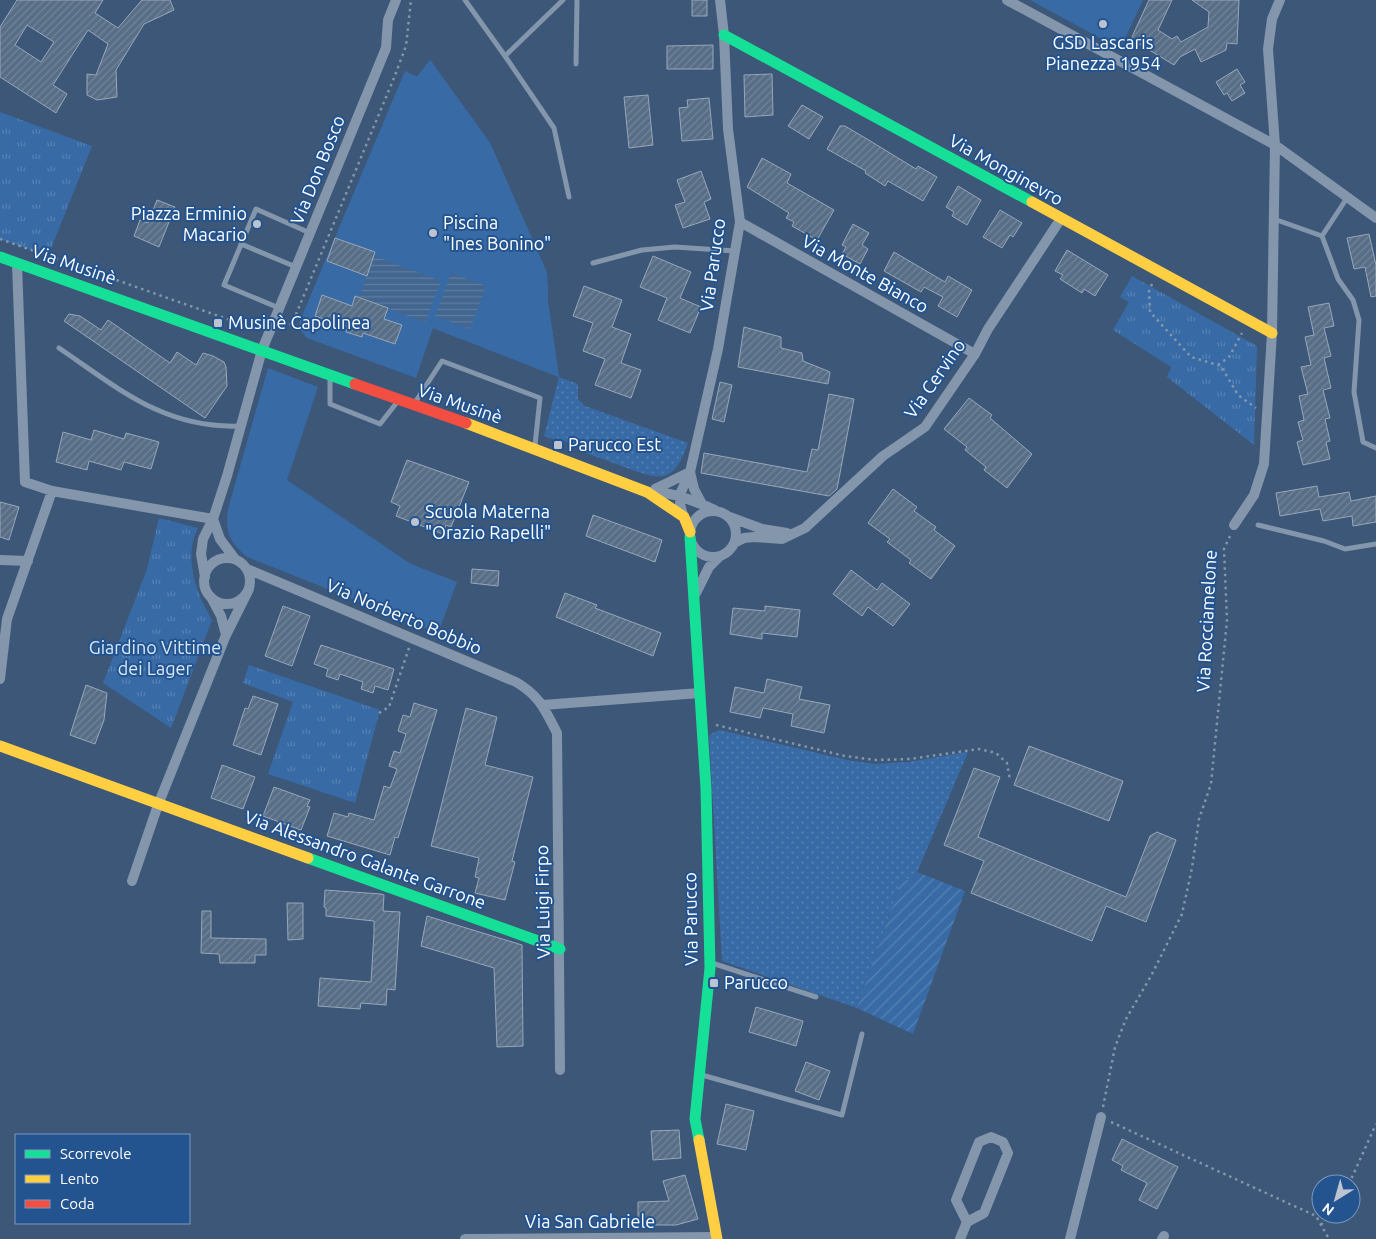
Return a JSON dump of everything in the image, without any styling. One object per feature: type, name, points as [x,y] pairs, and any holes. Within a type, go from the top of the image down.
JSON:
[{"type":"street","name":"Via Don Bosco","points":[[262,350],[386,48],[388,20],[396,0]]},
{"type":"street","name":"Via Parucco","points":[[681,495],[690,472],[718,349],[740,222],[728,129],[724,36],[720,0]]},
{"type":"street","points":[[1007,0],[1275,145],[1376,218]]},
{"type":"street","points":[[1234,525],[1254,495],[1264,464],[1272,334],[1275,145],[1268,49],[1272,19],[1280,0]]},
{"type":"street","name":"Via Monginevro","points":[[724,36],[1272,334]]},
{"type":"street","name":"Via Cervino","points":[[734,543],[744,538],[754,537],[782,539],[805,528],[883,456],[925,427],[975,354],[988,329],[1060,220]]},
{"type":"street","name":"Via Monte Bianco","points":[[740,222],[975,354]]},
{"type":"street","name":"Via Musinè","points":[[0,257],[262,350],[412,406],[535,448],[647,492],[684,517]]},
{"type":"street","name":"Via Musinè","points":[[17,264],[26,482],[52,491]]},
{"type":"street","points":[[226,635],[221,616],[209,595],[202,547],[205,532],[213,519],[262,350]]},
{"type":"street","points":[[647,492],[666,485],[690,472],[694,488],[702,504]]},
{"type":"street","points":[[0,679],[4,619],[28,561],[52,491],[213,519]]},
{"type":"street","points":[[647,492],[668,492],[681,495],[722,514],[776,532],[787,533],[805,528]]},
{"type":"street","points":[[681,495],[680,504],[692,545],[703,555],[719,557]]},
{"type":"street","points":[[690,535],[693,522],[704,513],[722,514],[734,525],[734,543],[726,553],[709,567],[695,595]]},
{"type":"street","points":[[132,881],[158,805],[226,635],[249,589],[250,575],[247,569],[235,559],[220,539],[213,519]]},
{"type":"street","name":"Via Parucco","points":[[690,535],[691,577],[695,595],[706,789],[710,963],[695,1119],[717,1238]]},
{"type":"street","points":[[205,577],[208,570],[219,560],[235,559]]},
{"type":"street","points":[[0,560],[28,561]]},
{"type":"street","name":"Via Norberto Bobbio","points":[[247,569],[413,637],[516,682],[530,690],[543,705],[557,733]]},
{"type":"street","points":[[209,595],[214,600],[228,604],[240,600],[249,589]]},
{"type":"street","points":[[543,705],[700,693]]},
{"type":"street","name":"Via Luigi Firpo","points":[[557,733],[560,1070]]},
{"type":"street","name":"Via Alessandro Galante Garrone","points":[[0,746],[158,805],[560,949]]},
{"type":"street","points":[[1070,1239],[1101,1117]]},
{"type":"street","points":[[960,1239],[967,1222],[984,1212],[1008,1153],[1003,1142],[991,1137],[978,1142],[956,1200],[967,1222]]},
{"type":"street","name":"Via San Gabriele","points":[[465,1239],[717,1238]]},
{"type":"lane","points":[[465,0],[554,128],[569,196]]},
{"type":"lane","points":[[505,56],[563,0]]},
{"type":"lane","points":[[576,64],[577,0]]},
{"type":"lane","points":[[1322,236],[1348,198]]},
{"type":"lane","points":[[279,308],[224,284],[256,209],[310,233]]},
{"type":"lane","points":[[1274,218],[1322,236],[1338,279],[1357,311],[1360,320],[1354,392],[1363,442],[1376,448]]},
{"type":"lane","points":[[241,244],[296,267]]},
{"type":"lane","points":[[593,263],[642,250],[675,247],[734,251]]},
{"type":"lane","points":[[59,348],[141,404],[196,424],[241,426]]},
{"type":"lane","points":[[412,406],[442,361],[540,398],[535,448]]},
{"type":"lane","points":[[330,376],[330,404],[380,424],[398,400]]},
{"type":"lane","points":[[1258,525],[1324,541],[1345,549],[1376,544]]},
{"type":"lane","points":[[710,963],[816,998]]},
{"type":"lane","points":[[699,1074],[842,1114],[862,1034]]},
{"type":"path","points":[[1156,271],[1149,291],[1150,312],[1191,357],[1218,365],[1230,379],[1238,395],[1249,405],[1267,413]]},
{"type":"path","points":[[1218,365],[1229,357],[1246,320]]},
{"type":"path","name":"Via Rocciamelone","points":[[1101,1117],[1115,1047],[1126,1020],[1151,976],[1182,914],[1192,868],[1199,819],[1212,784],[1227,620],[1224,549],[1234,525]]},
{"type":"path","points":[[380,713],[389,707],[413,637]]},
{"type":"path","points":[[702,723],[785,740],[845,756],[876,760],[910,759],[979,749],[996,753],[1007,763],[1010,780]]},
{"type":"path","points":[[1101,1117],[1305,1210],[1316,1216],[1329,1239]]},
{"type":"path","points":[[1354,1174],[1376,1124]]},
{"type":"green space","name":"GSD Lascaris Pianezza 1954","points":[[1030,0],[1143,0],[1120,49]]},
{"type":"green space","points":[[430,60],[490,143],[547,273],[548,302],[559,377],[433,328],[405,71],[417,77]]},
{"type":"green space","name":"Piscina \"Ines Bonino\"","points":[[430,60],[490,143],[547,273],[548,302],[559,377],[433,328],[416,378],[307,338],[300,330],[299,323],[405,71],[417,77]]},
{"type":"green space","points":[[0,112],[92,146],[48,256],[0,239]]},
{"type":"green space","points":[[1132,276],[1257,346],[1254,445],[1167,377],[1171,367],[1113,330],[1129,302],[1120,297]]},
{"type":"green space","points":[[268,368],[318,387],[287,480],[411,564],[457,582],[438,633],[247,557],[232,541],[227,524],[228,509]]},
{"type":"green space","points":[[559,377],[578,384],[578,399],[585,406],[688,443],[677,466],[672,472],[665,475],[649,475],[580,451],[580,447],[556,438],[555,440],[544,436]]},
{"type":"green space","name":"Giardino Vittime dei Lager","points":[[159,518],[198,528],[192,551],[193,575],[206,610],[212,620],[171,728],[103,683],[147,569]]},
{"type":"green space","points":[[249,665],[380,710],[355,803],[268,774],[293,702],[243,683]]},
{"type":"green space","points":[[720,730],[847,760],[875,764],[908,762],[968,752],[913,882],[902,878],[857,1008],[722,961],[709,736]]},
{"type":"green space","points":[[917,872],[965,891],[913,1034],[857,1008],[902,878],[913,882]]},
{"type":"shaded area","points":[[374,256],[441,281],[425,322],[359,298]]},
{"type":"shaded area","points":[[451,273],[486,286],[470,329],[435,316]]},
{"type":"building","points":[[17,0],[103,0],[95,13],[118,28],[142,0],[170,0],[174,10],[144,24],[116,70],[117,97],[97,100],[87,95],[87,74],[96,75],[108,44],[88,30],[53,85],[67,94],[56,113],[0,77],[0,27]],"holes":[[[27,25],[54,42],[41,62],[15,45]]]},
{"type":"building","points":[[692,0],[707,0],[707,16],[692,16]]},
{"type":"building","points":[[1149,0],[1172,0],[1158,30],[1172,39],[1177,36],[1181,42],[1208,27],[1209,12],[1192,0],[1239,0],[1237,44],[1227,43],[1226,50],[1201,62],[1195,49],[1180,57],[1174,65],[1131,39]]},
{"type":"building","points":[[713,45],[713,69],[667,69],[667,46]]},
{"type":"building","points":[[1237,69],[1245,82],[1240,85],[1245,93],[1232,101],[1227,93],[1224,95],[1216,82]]},
{"type":"building","points":[[772,74],[773,115],[745,117],[744,75]]},
{"type":"building","points":[[648,95],[653,145],[629,148],[624,97]]},
{"type":"building","points":[[709,98],[713,139],[682,141],[679,108],[688,107],[687,100]]},
{"type":"building","points":[[802,105],[823,117],[809,139],[788,126]]},
{"type":"building","points":[[840,126],[845,126],[916,169],[918,166],[937,177],[923,201],[888,181],[885,186],[865,173],[866,171],[827,149]]},
{"type":"building","points":[[762,158],[791,174],[787,183],[834,210],[817,240],[792,226],[794,222],[786,218],[789,213],[747,187]]},
{"type":"building","points":[[701,171],[711,199],[704,202],[710,219],[683,228],[675,205],[685,202],[677,180]]},
{"type":"building","points":[[958,186],[981,200],[967,225],[952,216],[954,212],[946,207]]},
{"type":"building","points":[[157,200],[175,207],[159,247],[134,236],[140,220],[148,223]]},
{"type":"building","points":[[1000,210],[1022,223],[1013,237],[1010,235],[1002,248],[983,237]]},
{"type":"building","points":[[853,224],[869,233],[862,245],[868,249],[860,264],[842,254],[846,247],[842,245]]},
{"type":"building","points":[[1369,234],[1376,265],[1376,296],[1371,297],[1365,267],[1354,269],[1347,238]]},
{"type":"building","points":[[335,238],[375,252],[367,276],[327,261]]},
{"type":"building","points":[[1067,250],[1108,275],[1095,296],[1084,289],[1082,293],[1060,279],[1063,275],[1055,271]]},
{"type":"building","points":[[894,252],[945,282],[948,276],[972,290],[957,317],[938,306],[943,297],[924,287],[921,292],[884,271]]},
{"type":"building","points":[[653,256],[691,272],[680,298],[701,307],[690,333],[658,320],[667,298],[640,287]]},
{"type":"building","points":[[584,286],[622,300],[612,327],[631,334],[621,363],[641,370],[631,398],[595,385],[605,359],[583,351],[593,323],[573,316]]},
{"type":"building","points":[[322,295],[352,306],[355,296],[388,308],[384,319],[402,325],[395,344],[363,333],[362,337],[346,332],[348,327],[315,316]]},
{"type":"building","points":[[1329,303],[1334,326],[1324,328],[1331,356],[1324,358],[1331,388],[1323,390],[1330,418],[1325,419],[1330,441],[1326,442],[1330,459],[1303,465],[1297,442],[1303,440],[1298,422],[1304,420],[1299,396],[1308,394],[1301,367],[1311,365],[1305,337],[1314,335],[1308,307]]},
{"type":"building","points":[[69,314],[80,316],[101,330],[108,320],[170,363],[177,352],[196,365],[203,353],[213,356],[224,362],[227,386],[205,418],[64,321]]},
{"type":"building","points":[[744,327],[781,337],[781,348],[802,353],[803,361],[830,372],[828,384],[738,367]]},
{"type":"building","points":[[720,382],[732,385],[724,422],[712,419]]},
{"type":"building","points":[[829,394],[854,399],[837,489],[829,496],[701,473],[704,453],[807,472],[812,449],[818,450]]},
{"type":"building","points":[[969,398],[992,415],[990,418],[1032,454],[1007,488],[984,470],[986,467],[965,450],[967,447],[944,429]]},
{"type":"building","points":[[94,430],[124,439],[126,433],[159,442],[151,469],[124,462],[121,470],[89,461],[87,470],[56,462],[63,432],[91,440]]},
{"type":"building","points":[[407,460],[469,482],[451,527],[446,525],[443,534],[396,516],[400,506],[391,502]]},
{"type":"building","points":[[1317,486],[1319,497],[1349,492],[1351,501],[1376,496],[1376,522],[1353,526],[1352,516],[1323,521],[1320,509],[1280,516],[1276,493]]},
{"type":"building","points":[[893,489],[917,507],[914,511],[936,527],[934,530],[955,546],[931,579],[909,563],[911,560],[887,542],[890,539],[868,523]]},
{"type":"building","points":[[0,502],[19,507],[9,540],[0,537]]},
{"type":"building","points":[[593,515],[662,540],[655,562],[586,536]]},
{"type":"building","points":[[472,569],[499,571],[498,586],[471,583]]},
{"type":"building","points":[[851,570],[877,590],[882,583],[910,604],[893,626],[868,607],[862,616],[833,594]]},
{"type":"building","points":[[565,593],[597,605],[595,608],[661,633],[653,656],[556,617]]},
{"type":"building","points":[[283,606],[310,616],[292,666],[265,656]]},
{"type":"building","points":[[765,606],[800,610],[797,637],[762,633],[762,639],[730,634],[733,608],[765,611]]},
{"type":"building","points":[[321,645],[394,669],[388,690],[375,686],[373,693],[361,689],[363,682],[340,674],[338,680],[326,676],[328,669],[314,664]]},
{"type":"building","points":[[767,679],[802,687],[799,699],[830,705],[824,733],[791,726],[793,714],[763,708],[760,718],[730,712],[735,687],[764,693]]},
{"type":"building","points":[[86,685],[107,693],[104,720],[95,744],[70,735]]},
{"type":"building","points":[[253,696],[278,704],[261,755],[233,745],[245,708],[248,709]]},
{"type":"building","points":[[414,703],[437,710],[398,838],[395,837],[390,855],[327,836],[334,813],[348,817],[349,813],[374,820],[384,786],[390,788],[397,769],[389,766],[394,751],[400,753],[406,734],[398,731],[403,715],[410,717]]},
{"type":"building","points":[[466,708],[497,717],[485,765],[533,777],[512,861],[515,862],[505,900],[475,893],[479,878],[475,877],[479,858],[431,846]]},
{"type":"building","points":[[1029,746],[1123,781],[1109,821],[1014,785]]},
{"type":"building","points":[[222,765],[255,777],[243,809],[211,798]]},
{"type":"building","points":[[974,768],[1000,777],[978,837],[1126,897],[1150,836],[1157,832],[1176,840],[1146,922],[1106,906],[1092,941],[971,893],[984,861],[944,845]]},
{"type":"building","points":[[274,787],[310,800],[307,806],[310,807],[301,830],[263,816]]},
{"type":"building","points":[[325,890],[381,894],[384,895],[383,911],[400,912],[395,990],[387,989],[386,1005],[361,1003],[360,1009],[318,1006],[320,978],[371,982],[374,933],[374,921],[326,916],[326,908],[324,907]]},
{"type":"building","points":[[287,903],[303,903],[303,939],[288,940]]},
{"type":"building","points":[[202,911],[211,911],[211,938],[266,939],[266,955],[255,955],[255,963],[220,963],[219,954],[201,953]]},
{"type":"building","points":[[427,916],[522,945],[523,1046],[497,1047],[494,968],[421,946]]},
{"type":"building","points":[[756,1007],[803,1021],[796,1046],[749,1032]]},
{"type":"building","points":[[806,1062],[830,1071],[819,1100],[795,1091]]},
{"type":"building","points":[[726,1104],[754,1111],[746,1150],[717,1144]]},
{"type":"building","points":[[679,1130],[681,1158],[653,1160],[651,1131]]},
{"type":"building","points":[[1122,1139],[1178,1167],[1157,1209],[1139,1200],[1147,1183],[1121,1170],[1123,1166],[1112,1160]]},
{"type":"building","points":[[685,1175],[698,1219],[676,1225],[638,1225],[638,1202],[669,1201],[663,1181]]},
{"type":"traffic: fast","points":[[724,35],[1032,202]]},
{"type":"traffic: fast","points":[[0,257],[355,384]]},
{"type":"traffic: fast","points":[[690,537],[706,789],[710,968],[695,1119],[699,1140]]},
{"type":"traffic: fast","points":[[308,858],[560,949]]},
{"type":"traffic: slow","points":[[1032,202],[1272,333]]},
{"type":"traffic: slow","points":[[466,423],[647,492],[684,517],[690,532]]},
{"type":"traffic: slow","points":[[0,746],[308,858]]},
{"type":"traffic: slow","points":[[699,1140],[717,1239]]},
{"type":"traffic: jam","points":[[355,384],[466,423]]},
{"type":"place","name":"GSD Lascaris Pianezza 1954","points":[[1103,24]]},
{"type":"place","name":"Piazza Erminio Macario","points":[[257,224]]},
{"type":"place","name":"Piscina \"Ines Bonino\"","points":[[433,233]]},
{"type":"place","name":"Musinè Capolinea","points":[[218,323]]},
{"type":"place","name":"Parucco Est","points":[[558,445]]},
{"type":"place","name":"Scuola Materna \"Orazio Rapelli\"","points":[[415,522]]},
{"type":"place","name":"Parucco","points":[[714,983]]}]
